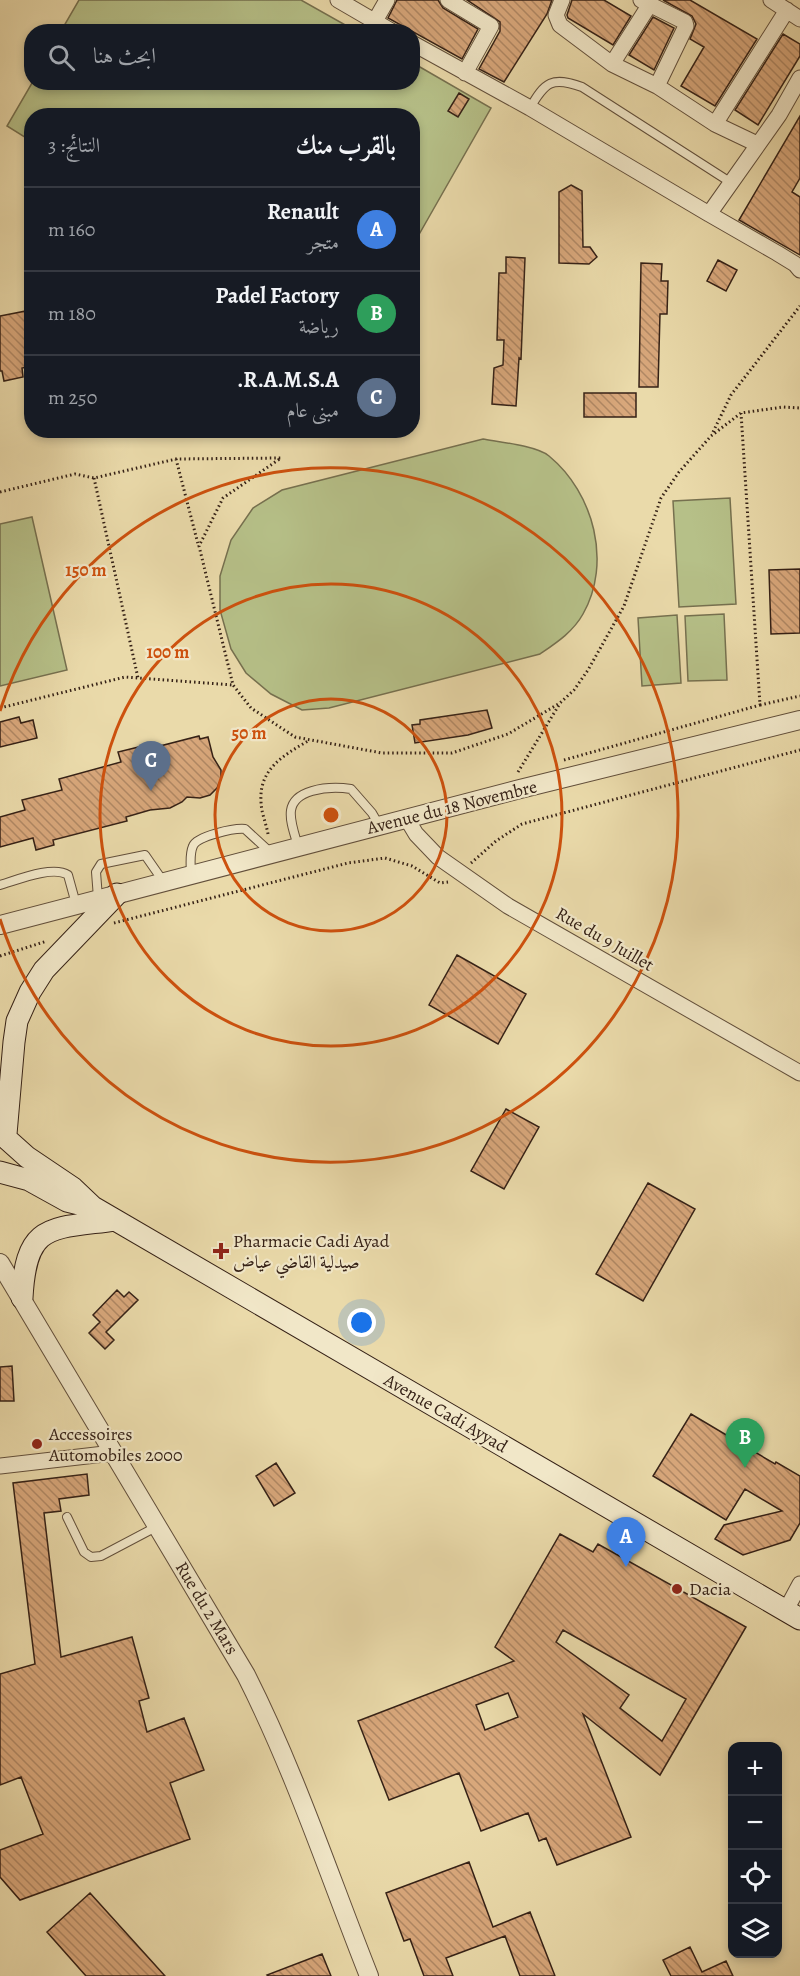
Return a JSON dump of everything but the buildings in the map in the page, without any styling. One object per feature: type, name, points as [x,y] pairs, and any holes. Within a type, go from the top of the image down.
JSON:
[{"type":"main road","points":[[0,1166],[6,1158],[5,1133],[17,1021],[30,992],[44,970],[80,931],[107,896]]},
{"type":"main road","name":"Avenue Cadi Ayyad","points":[[5,1133],[27,1156],[73,1188],[93,1207],[793,1614]]},
{"type":"main road","name":"Avenue Cadi Ayyad","points":[[0,1172],[29,1180],[66,1201],[93,1207]]},
{"type":"main road","points":[[22,1298],[23,1271],[28,1255],[33,1244],[42,1235],[65,1227],[115,1220]]},
{"type":"street","points":[[338,0],[357,5],[380,24]]},
{"type":"street","points":[[375,21],[387,0]]},
{"type":"street","points":[[448,0],[491,26],[465,73]]},
{"type":"street","points":[[562,0],[556,15],[560,25],[612,64],[657,86],[715,124],[757,144]]},
{"type":"street","points":[[771,0],[800,19]]},
{"type":"street","points":[[612,64],[646,2],[685,22],[687,26],[657,86]]},
{"type":"street","points":[[715,124],[786,10]]},
{"type":"street","points":[[420,48],[530,108],[777,253],[795,264],[800,270]]},
{"type":"street","points":[[709,214],[778,115],[800,78]]},
{"type":"street","name":"Avenue du 18 Novembre","points":[[0,924],[380,825],[800,720]]},
{"type":"street","name":"Rue du 9 Juillet","points":[[407,819],[426,845],[508,906],[800,1073]]},
{"type":"street","name":"Rue du 2 Mars","points":[[0,1264],[218,1625],[268,1718],[369,1976]]},
{"type":"street","points":[[0,1466],[113,1452]]},
{"type":"street","points":[[793,1614],[800,1584]]},
{"type":"lane","points":[[530,108],[546,85],[567,81],[582,87],[730,182]]},
{"type":"lane","points":[[298,846],[291,822],[293,804],[295,799],[318,789],[331,787],[351,789],[380,825]]},
{"type":"lane","points":[[191,876],[193,844],[236,828],[245,829],[272,854]]},
{"type":"lane","points":[[107,896],[96,872],[101,864],[145,855],[164,883]]},
{"type":"lane","points":[[0,885],[54,871],[64,872],[68,875],[76,905]]},
{"type":"lane","points":[[67,1517],[84,1552],[91,1557],[101,1556],[158,1526]]},
{"type":"path","points":[[711,436],[731,395],[800,306]]},
{"type":"path","points":[[176,459],[233,685],[250,708],[295,737],[382,753],[452,753],[508,734],[560,703],[574,690],[588,670],[624,606],[661,498],[679,472],[711,436],[741,413],[783,406],[800,408]]},
{"type":"path","points":[[741,413],[760,705]]},
{"type":"path","points":[[0,492],[75,474],[94,478],[176,459],[281,458],[224,498],[199,546]]},
{"type":"path","points":[[94,478],[138,678]]},
{"type":"path","points":[[0,708],[125,677],[233,685]]},
{"type":"path","points":[[562,760],[800,696]]},
{"type":"path","points":[[529,769],[518,772],[560,703]]},
{"type":"path","points":[[272,854],[261,800],[264,775],[283,756],[310,740]]},
{"type":"path","points":[[114,923],[348,863],[386,858],[412,866],[440,883],[452,882],[496,840],[522,824],[800,750]]},
{"type":"path","points":[[0,956],[80,931]]},
{"type":"green space","points":[[79,0],[301,0],[344,24],[65,24]]},
{"type":"green space","points":[[420,67],[491,108],[420,233],[420,108],[24,108],[24,137],[7,126],[28,90],[420,90]]},
{"type":"green space","points":[[483,439],[527,447],[549,456],[565,471],[587,509],[594,530],[597,551],[596,573],[592,594],[583,614],[569,632],[540,654],[329,708],[302,710],[271,694],[246,673],[231,649],[220,610],[220,576],[231,540],[253,508],[282,490]]},
{"type":"green space","points":[[730,498],[736,604],[679,607],[673,501]]},
{"type":"green space","points":[[32,517],[67,670],[0,686],[0,524]]},
{"type":"green space","points":[[724,614],[727,680],[688,681],[685,616]]},
{"type":"green space","points":[[677,615],[681,683],[642,686],[638,618]]},
{"type":"place","name":"R.A.M.S.A.","points":[[151,791]]},
{"type":"place","name":"Pharmacie Cadi Ayad صيدلية القاضي عياض","points":[[221,1251]]},
{"type":"place","name":"Accessoires Automobiles 2000","points":[[37,1444]]},
{"type":"place","name":"Padel Factory","points":[[745,1468]]},
{"type":"place","name":"Renault","points":[[626,1567]]},
{"type":"place","name":"Dacia","points":[[677,1589]]}]
